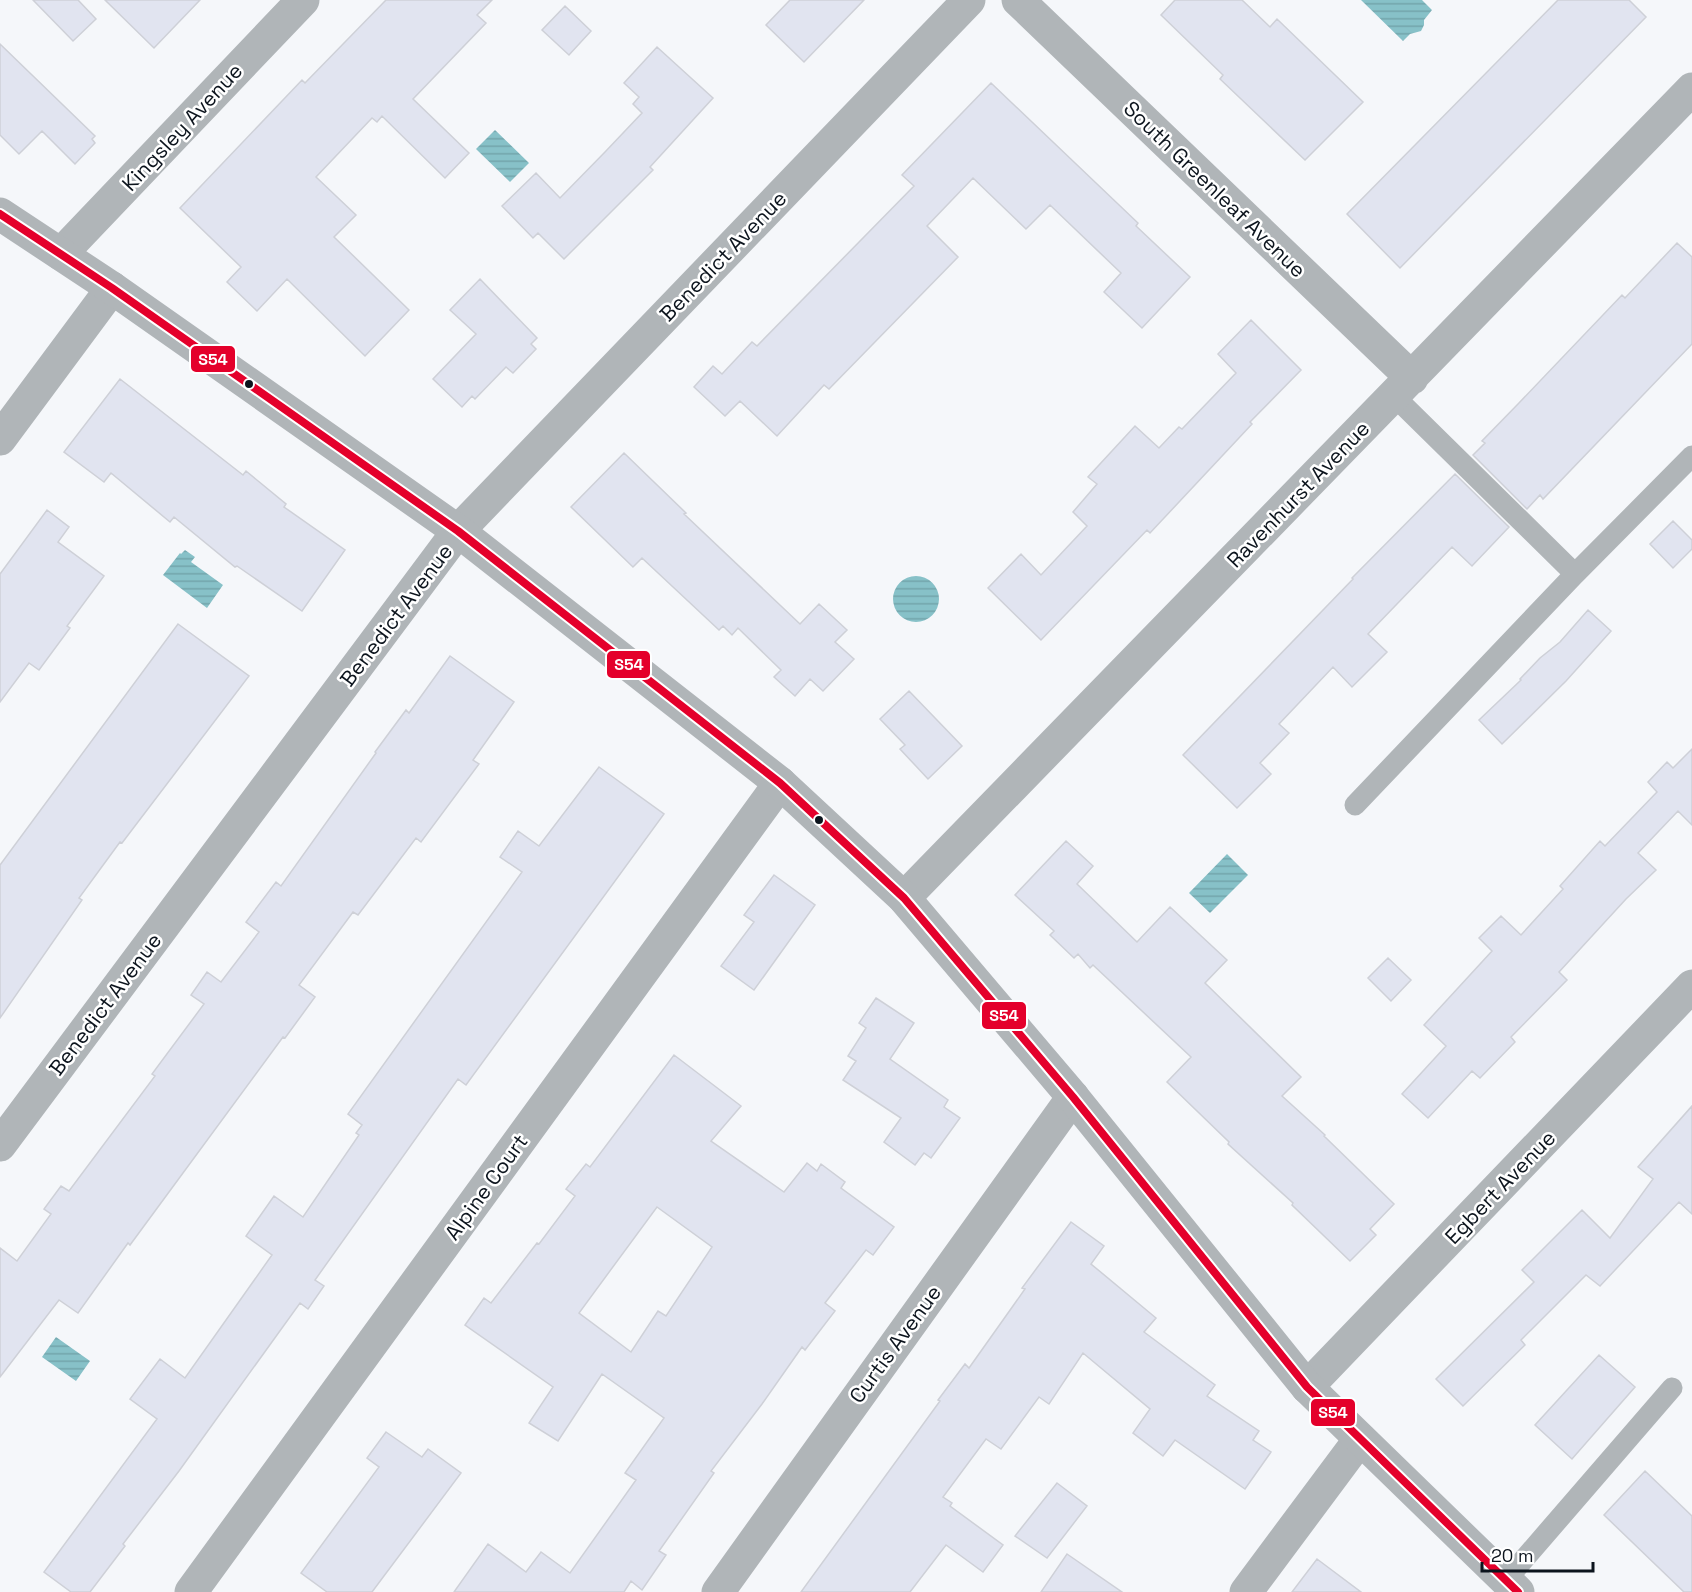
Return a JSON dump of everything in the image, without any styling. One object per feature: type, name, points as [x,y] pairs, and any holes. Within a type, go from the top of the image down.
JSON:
[{"type":"street","name":"Kingsley Avenue","points":[[61,254],[303,0]]},
{"type":"street","name":"Benedict Avenue","points":[[0,1145],[458,531],[969,0]]},
{"type":"street","name":"South Greenleaf Avenue","points":[[1018,0],[1403,387]]},
{"type":"street","name":"Ravenhurst Avenue","points":[[904,898],[1692,89]]},
{"type":"street","points":[[0,214],[112,288],[458,531],[780,783],[904,898],[1073,1096],[1307,1387],[1512,1586]]},
{"type":"street","points":[[0,439],[112,288]]},
{"type":"street","name":"Alpine Court","points":[[191,1592],[780,783]]},
{"type":"street","name":"Egbert Avenue","points":[[1307,1387],[1692,986]]},
{"type":"street","name":"Curtis Avenue","points":[[718,1592],[1073,1096]]},
{"type":"street","points":[[1246,1592],[1360,1439]]},
{"type":"lane","points":[[1403,387],[1575,574]]},
{"type":"lane","points":[[1355,805],[1575,574],[1692,456]]},
{"type":"lane","points":[[1512,1586],[1672,1388]]},
{"type":"water","points":[[1361,0],[1422,0],[1432,10],[1424,20],[1421,31],[1410,34],[1403,41]]},
{"type":"water","points":[[495,130],[529,163],[510,182],[476,149]]},
{"type":"water","points":[[185,550],[195,557],[191,562],[223,585],[207,608],[163,575]]},
{"type":"water","points":[[916,576],[932,583],[939,599],[932,615],[916,622],[900,615],[893,599],[900,583]]},
{"type":"water","points":[[1227,854],[1248,875],[1210,913],[1189,893]]},
{"type":"water","points":[[56,1337],[90,1361],[76,1381],[42,1357]]},
{"type":"building","points":[[33,0],[78,0],[96,19],[73,41]]},
{"type":"building","points":[[105,0],[200,0],[154,48]]},
{"type":"building","points":[[386,0],[492,0],[477,15],[486,23],[413,99],[469,153],[445,178],[382,116],[377,122],[372,118],[316,177],[356,215],[334,237],[409,310],[365,356],[287,279],[257,311],[227,282],[241,267],[180,208],[302,80],[305,83]]},
{"type":"building","points":[[790,0],[864,0],[804,62],[766,25]]},
{"type":"building","points":[[1175,0],[1242,0],[1270,27],[1277,19],[1363,102],[1305,160],[1220,79],[1223,75],[1161,15]]},
{"type":"building","points":[[1558,0],[1629,0],[1646,17],[1400,268],[1347,214]]},
{"type":"building","points":[[565,6],[591,31],[569,55],[542,30]]},
{"type":"building","points":[[0,44],[95,136],[92,139],[95,143],[75,164],[42,131],[19,154],[0,135]]},
{"type":"building","points":[[657,47],[713,98],[650,167],[653,170],[564,259],[538,233],[533,238],[502,206],[536,173],[560,198],[605,152],[642,113],[633,104],[639,97],[624,83]]},
{"type":"building","points":[[991,83],[1138,223],[1136,226],[1190,277],[1142,328],[1104,292],[1121,273],[1050,205],[1026,229],[973,178],[927,226],[958,257],[829,389],[824,385],[777,436],[740,401],[725,416],[694,387],[713,366],[722,374],[752,342],[757,346],[914,186],[902,175]]},
{"type":"building","points":[[1677,243],[1692,257],[1692,344],[1543,499],[1540,495],[1527,509],[1473,455],[1485,443],[1482,441],[1622,295],[1625,298]]},
{"type":"building","points":[[480,279],[537,338],[531,344],[536,349],[513,373],[506,367],[475,399],[472,396],[462,407],[433,379],[476,334],[450,310]]},
{"type":"building","points":[[1251,320],[1301,370],[1250,422],[1252,424],[1150,533],[1147,530],[1041,640],[988,588],[1021,554],[1041,575],[1087,526],[1073,512],[1097,484],[1088,477],[1135,426],[1159,448],[1179,427],[1182,429],[1236,373],[1218,354]]},
{"type":"building","points":[[120,379],[243,475],[246,471],[286,504],[284,507],[345,550],[302,611],[237,566],[235,567],[174,517],[170,522],[111,473],[104,482],[64,452]]},
{"type":"building","points":[[624,453],[686,513],[684,514],[800,624],[819,604],[847,630],[835,642],[854,659],[823,691],[810,679],[795,696],[774,677],[781,670],[738,628],[732,635],[723,626],[719,630],[642,558],[633,567],[571,507]]},
{"type":"building","points":[[1455,474],[1509,527],[1472,566],[1452,547],[1368,634],[1387,652],[1352,687],[1333,667],[1279,724],[1289,733],[1260,763],[1271,774],[1237,808],[1183,755]]},
{"type":"building","points":[[47,510],[69,527],[58,542],[104,576],[67,626],[70,628],[39,670],[29,663],[0,702],[0,574]]},
{"type":"building","points":[[1673,521],[1692,540],[1692,549],[1673,568],[1650,544]]},
{"type":"building","points":[[1588,610],[1611,631],[1566,681],[1502,744],[1479,720],[1521,680],[1540,658],[1560,642]]},
{"type":"building","points":[[178,624],[249,676],[79,898],[82,900],[0,1018],[0,865]]},
{"type":"building","points":[[450,656],[514,702],[473,760],[479,764],[421,842],[416,838],[358,915],[353,912],[299,985],[315,997],[130,1245],[128,1243],[78,1313],[59,1300],[0,1377],[0,1248],[17,1261],[51,1214],[44,1209],[61,1186],[69,1191],[155,1076],[152,1074],[204,1004],[191,995],[207,972],[221,982],[259,932],[246,922],[276,882],[281,886],[375,752],[406,710],[409,713]]},
{"type":"building","points":[[909,691],[962,746],[928,779],[900,749],[905,745],[880,719]]},
{"type":"building","points":[[1692,749],[1692,825],[1678,811],[1638,853],[1656,870],[1559,972],[1567,980],[1511,1037],[1515,1042],[1480,1078],[1472,1071],[1428,1118],[1402,1094],[1446,1046],[1424,1025],[1492,951],[1479,938],[1501,916],[1521,935],[1563,889],[1560,886],[1600,841],[1605,846],[1657,792],[1648,782],[1667,762],[1673,768]]},
{"type":"building","points":[[599,767],[664,814],[466,1085],[458,1079],[315,1280],[324,1286],[308,1309],[300,1303],[90,1592],[71,1592],[44,1572],[157,1419],[130,1399],[160,1359],[185,1378],[272,1255],[246,1236],[274,1196],[303,1217],[359,1135],[356,1133],[362,1125],[348,1114],[522,872],[500,857],[518,831],[539,846]]},
{"type":"building","points":[[1066,841],[1093,866],[1077,884],[1137,942],[1170,907],[1227,960],[1205,983],[1301,1077],[1282,1096],[1394,1204],[1370,1229],[1376,1235],[1350,1261],[1167,1082],[1191,1057],[1093,965],[1090,968],[1078,954],[1074,958],[1050,935],[1054,931],[1015,895]]},
{"type":"building","points":[[774,875],[815,905],[754,990],[721,966],[754,922],[744,915]]},
{"type":"building","points":[[1388,958],[1411,980],[1391,1001],[1368,978]]},
{"type":"building","points":[[876,998],[914,1023],[890,1059],[948,1100],[944,1107],[960,1118],[931,1158],[924,1153],[915,1165],[884,1142],[901,1118],[843,1080],[856,1061],[848,1056],[866,1028],[859,1023]]},
{"type":"building","points":[[674,1055],[741,1106],[711,1141],[784,1192],[807,1163],[817,1171],[821,1164],[845,1182],[841,1188],[894,1227],[873,1255],[866,1250],[825,1303],[835,1311],[805,1350],[802,1347],[711,1471],[714,1473],[659,1551],[666,1555],[642,1590],[631,1581],[624,1592],[454,1592],[488,1544],[526,1572],[541,1552],[570,1573],[636,1480],[625,1473],[664,1418],[602,1374],[558,1441],[529,1423],[553,1387],[465,1325],[484,1298],[491,1303],[537,1243],[539,1244],[575,1196],[566,1189],[586,1164],[590,1167]],"holes":[[[657,1207],[712,1247],[666,1316],[658,1311],[631,1352],[579,1313]]]},
{"type":"building","points":[[1692,1106],[1692,1214],[1679,1202],[1600,1286],[1586,1275],[1521,1340],[1525,1345],[1463,1406],[1436,1379],[1534,1282],[1522,1270],[1582,1210],[1610,1238],[1653,1179],[1638,1167]]},
{"type":"building","points":[[1071,1222],[1104,1246],[1091,1264],[1156,1318],[1144,1332],[1215,1385],[1207,1396],[1259,1431],[1253,1440],[1271,1452],[1245,1489],[1175,1440],[1163,1456],[1133,1433],[1150,1409],[1083,1353],[1049,1404],[1039,1397],[1001,1449],[986,1439],[943,1497],[952,1503],[950,1506],[1003,1545],[983,1572],[946,1545],[910,1592],[801,1592],[965,1364],[969,1368],[1025,1289],[1022,1288]]},
{"type":"building","points":[[1599,1355],[1635,1387],[1572,1459],[1535,1425]]},
{"type":"building","points":[[386,1432],[422,1457],[428,1449],[461,1473],[372,1592],[327,1592],[301,1573],[379,1467],[367,1458]]},
{"type":"building","points":[[1645,1471],[1692,1516],[1692,1592],[1684,1592],[1604,1515]]},
{"type":"building","points":[[1057,1483],[1087,1506],[1047,1558],[1015,1536]]},
{"type":"building","points":[[1067,1554],[1122,1592],[1041,1592]]},
{"type":"building","points":[[1317,1559],[1361,1592],[1292,1592]]},
{"type":"transit line","name":"S54","points":[[0,214],[112,288],[458,531],[780,783],[904,898],[1073,1097],[1307,1387],[1518,1592]]}]
